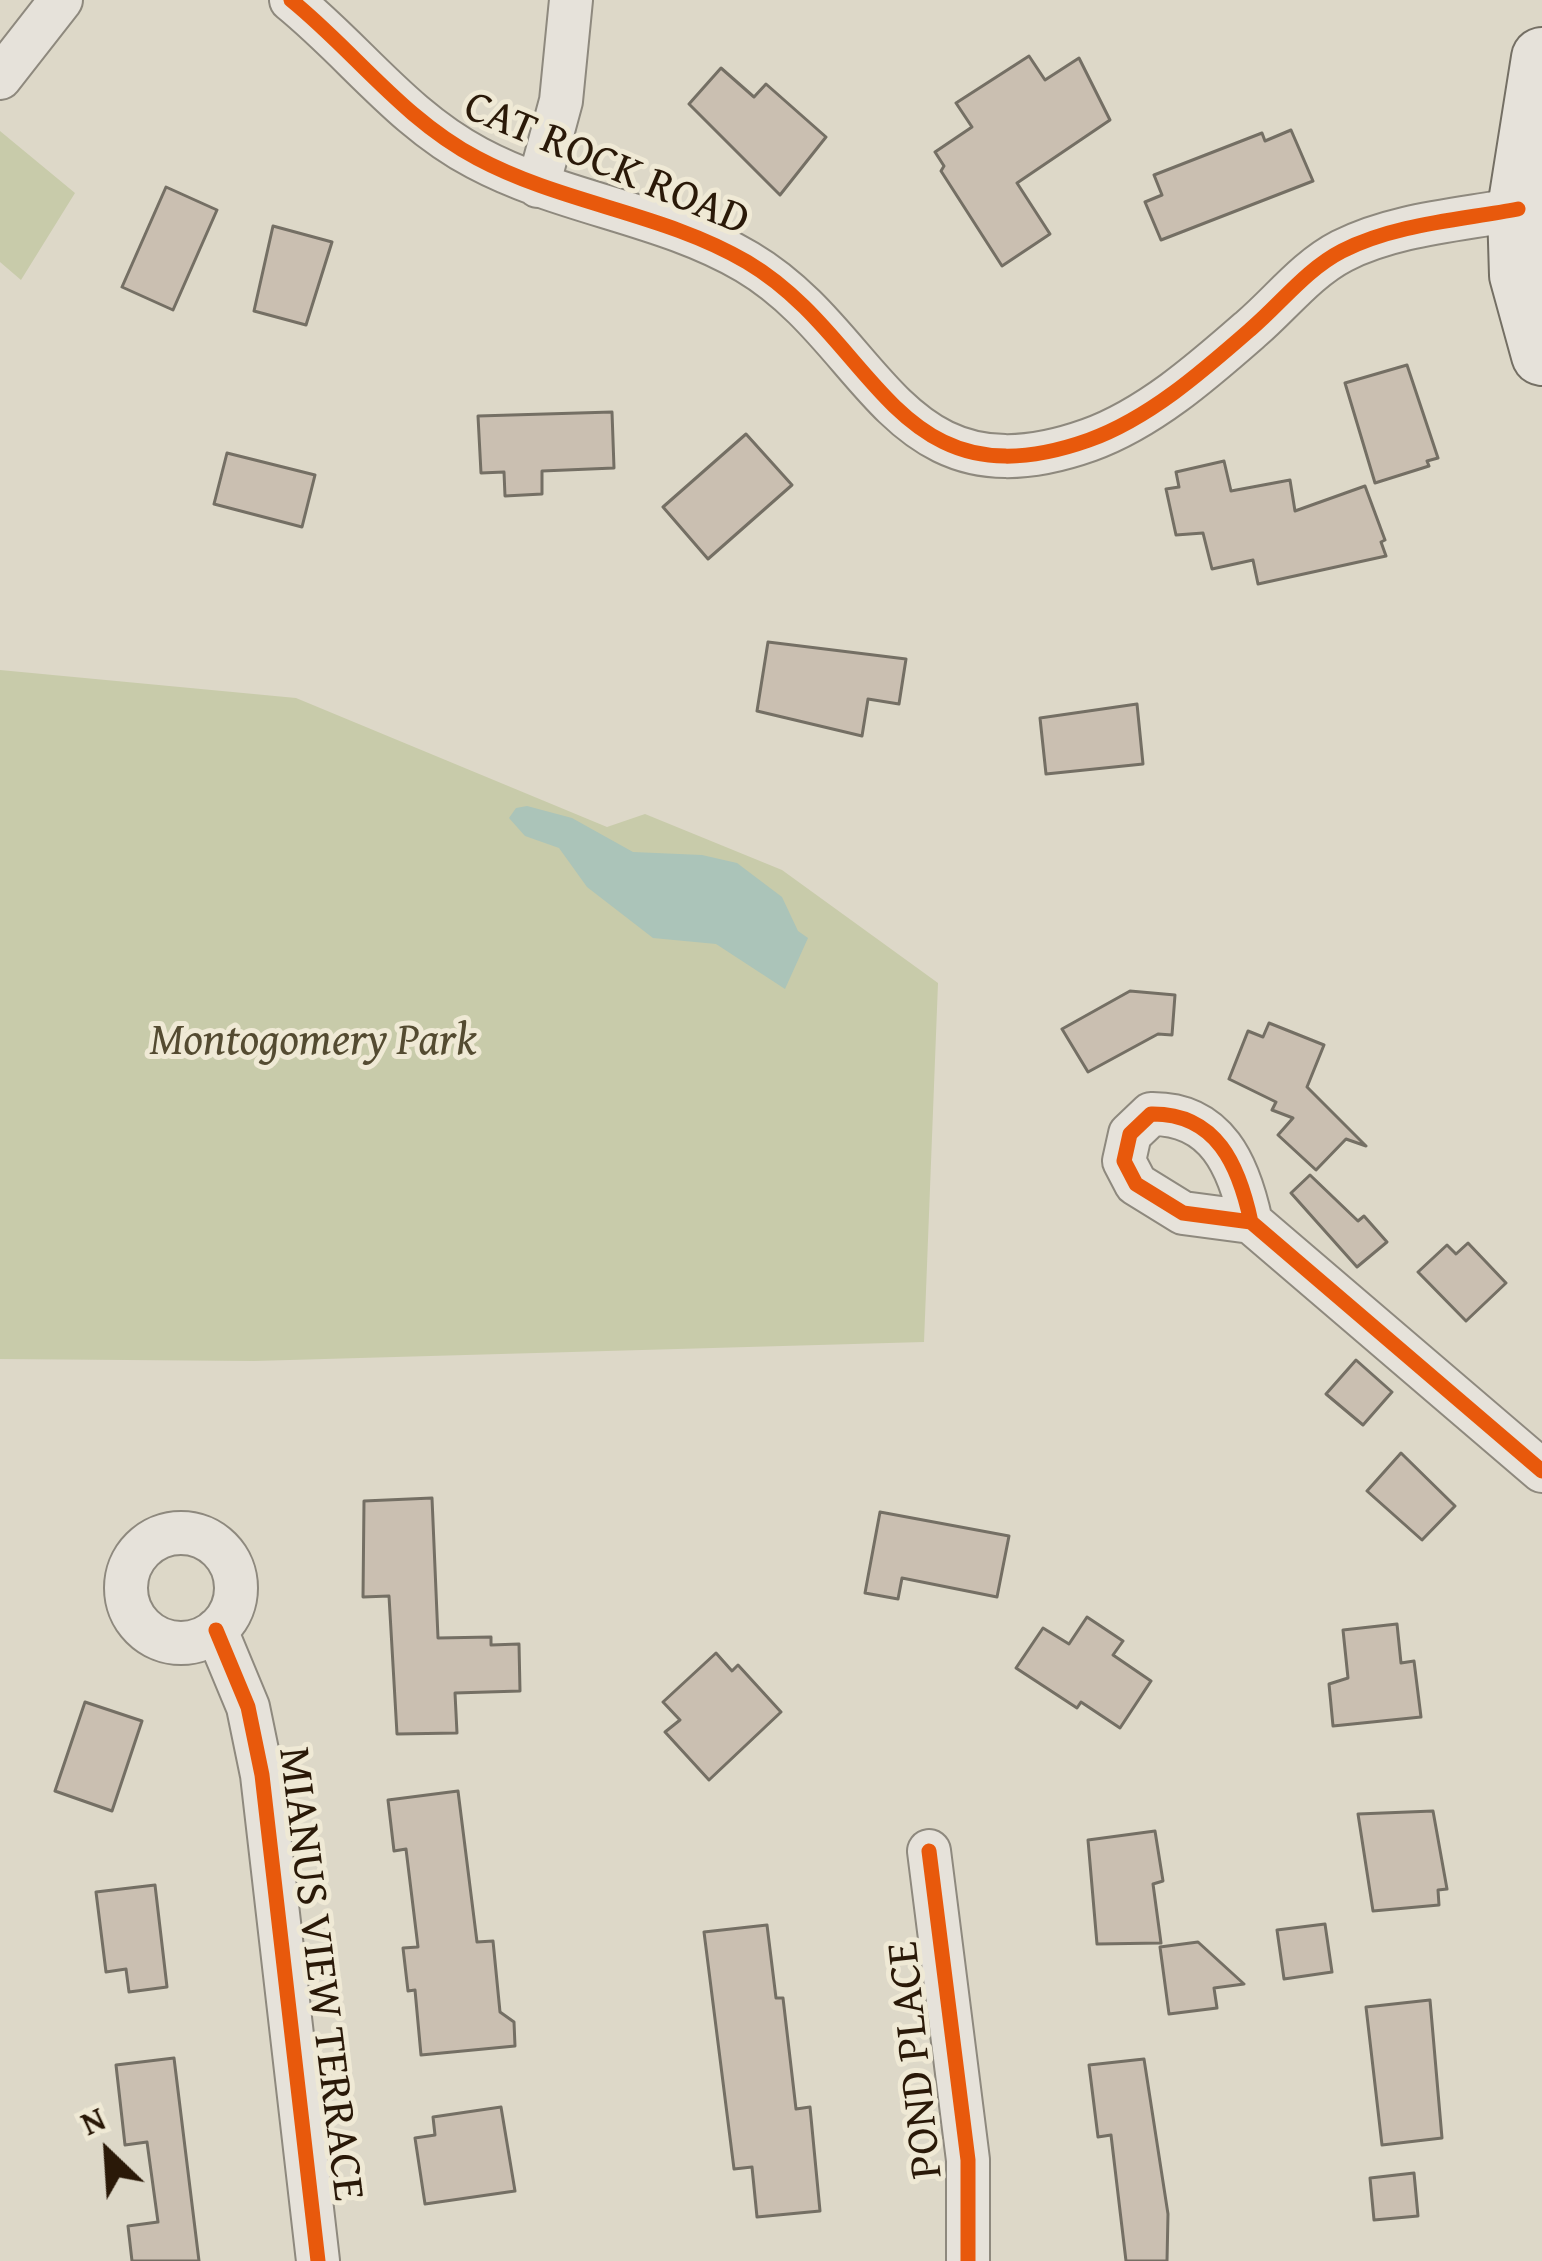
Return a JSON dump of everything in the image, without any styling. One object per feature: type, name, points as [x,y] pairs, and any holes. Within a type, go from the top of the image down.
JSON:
[{"type":"main road","points":[[1542,58],[1518,208],[1520,275],[1542,355]]},
{"type":"street","points":[[0,78],[62,0]]},
{"type":"street","name":"CAT ROCK ROAD","points":[[291,0],[423,124],[480,160],[538,186],[708,242],[746,261],[801,302],[866,382],[909,421],[972,453],[1002,457],[1050,453],[1094,438],[1153,408],[1340,252],[1412,228],[1518,208]]},
{"type":"street","points":[[538,186],[561,101],[571,0]]},
{"type":"street","points":[[1251,1222],[1542,1472]]},
{"type":"street","name":"MIANUS VIEW TERRACE","points":[[216,1630],[248,1706],[262,1775],[318,2261]]},
{"type":"street","name":"POND PLACE","points":[[929,1851],[968,2160],[968,2261]]},
{"type":"green space","points":[[0,131],[75,193],[21,280],[0,262]]},
{"type":"green space","name":"Montogomery Park","points":[[0,670],[296,698],[607,827],[645,814],[782,870],[938,983],[924,1342],[254,1361],[0,1359]]},
{"type":"shaded area","points":[[527,806],[572,818],[633,852],[702,855],[737,863],[782,897],[798,931],[808,938],[785,989],[716,944],[653,938],[587,887],[559,848],[525,836],[509,818],[516,808]]},
{"type":"building","points":[[1029,56],[1045,80],[1079,58],[1110,120],[1017,183],[1050,234],[1002,266],[941,171],[944,166],[935,152],[972,127],[956,103]]},
{"type":"building","points":[[721,68],[754,97],[766,84],[826,137],[780,195],[689,104]]},
{"type":"building","points":[[1291,130],[1313,181],[1161,240],[1145,202],[1162,195],[1154,175],[1262,133],[1265,141]]},
{"type":"building","points":[[166,187],[217,210],[173,310],[122,287]]},
{"type":"building","points":[[273,226],[332,242],[306,325],[254,311]]},
{"type":"building","points":[[1407,365],[1438,458],[1427,461],[1429,466],[1375,483],[1345,383]]},
{"type":"building","points":[[612,412],[614,468],[542,471],[542,494],[505,496],[504,472],[481,473],[478,416]]},
{"type":"building","points":[[746,434],[792,485],[708,559],[663,507]]},
{"type":"building","points":[[227,453],[315,475],[302,527],[214,504]]},
{"type":"building","points":[[1224,461],[1231,491],[1290,480],[1295,511],[1365,486],[1385,540],[1381,542],[1386,556],[1258,584],[1253,560],[1212,569],[1203,533],[1176,535],[1166,489],[1179,487],[1176,472]]},
{"type":"building","points":[[768,642],[906,659],[899,704],[868,699],[862,736],[757,711]]},
{"type":"building","points":[[1137,704],[1143,764],[1046,774],[1040,718]]},
{"type":"building","points":[[1130,991],[1175,995],[1172,1035],[1158,1034],[1088,1072],[1062,1029]]},
{"type":"building","points":[[1269,1023],[1324,1045],[1307,1087],[1366,1146],[1346,1139],[1316,1170],[1278,1135],[1293,1118],[1272,1110],[1276,1102],[1229,1079],[1248,1031],[1263,1037]]},
{"type":"building","points":[[1310,1175],[1358,1221],[1364,1216],[1387,1242],[1357,1267],[1291,1193]]},
{"type":"building","points":[[1468,1243],[1506,1283],[1466,1321],[1418,1272],[1447,1245],[1456,1254]]},
{"type":"building","points":[[1356,1360],[1392,1392],[1363,1425],[1326,1394]]},
{"type":"building","points":[[1401,1453],[1455,1506],[1422,1540],[1367,1491]]},
{"type":"building","points":[[432,1498],[438,1638],[491,1637],[491,1645],[519,1644],[520,1691],[455,1693],[457,1733],[397,1734],[389,1596],[363,1597],[364,1501]]},
{"type":"building","points":[[880,1512],[1009,1536],[997,1597],[902,1578],[898,1599],[865,1593]]},
{"type":"building","points":[[1087,1617],[1123,1641],[1113,1655],[1151,1681],[1120,1728],[1081,1702],[1077,1708],[1016,1668],[1043,1628],[1069,1644]]},
{"type":"building","points":[[1397,1624],[1401,1663],[1414,1661],[1421,1717],[1333,1726],[1329,1684],[1348,1678],[1343,1630]]},
{"type":"building","points":[[716,1653],[732,1671],[738,1665],[781,1712],[709,1780],[665,1732],[680,1720],[663,1702]]},
{"type":"building","points":[[85,1702],[142,1721],[112,1811],[55,1791]]},
{"type":"building","points":[[458,1791],[477,1942],[493,1941],[500,2012],[514,2022],[515,2046],[421,2055],[415,1990],[408,1991],[403,1948],[418,1947],[406,1849],[394,1851],[388,1800]]},
{"type":"building","points":[[1433,1811],[1447,1889],[1438,1890],[1439,1905],[1373,1911],[1358,1814]]},
{"type":"building","points":[[1155,1831],[1163,1881],[1153,1884],[1161,1943],[1097,1944],[1088,1840]]},
{"type":"building","points":[[155,1885],[167,1987],[129,1992],[126,1969],[106,1972],[96,1892]]},
{"type":"building","points":[[1325,1924],[1332,1972],[1284,1979],[1277,1930]]},
{"type":"building","points":[[767,1925],[776,1998],[783,1998],[796,2109],[810,2107],[820,2211],[757,2217],[752,2167],[734,2169],[704,1932]]},
{"type":"building","points":[[1198,1942],[1244,1984],[1214,1988],[1217,2008],[1169,2014],[1160,1947]]},
{"type":"building","points":[[1430,2000],[1442,2138],[1382,2145],[1366,2007]]},
{"type":"building","points":[[174,2058],[199,2261],[132,2261],[128,2226],[158,2222],[147,2142],[125,2145],[116,2065]]},
{"type":"building","points":[[1144,2059],[1168,2214],[1167,2261],[1126,2261],[1111,2135],[1098,2137],[1089,2065]]},
{"type":"building","points":[[501,2107],[515,2191],[425,2204],[415,2138],[435,2135],[433,2117]]},
{"type":"building","points":[[1414,2173],[1418,2216],[1374,2220],[1370,2178]]},
{"type":"cycle path","points":[[291,0],[403,105],[477,158],[544,187],[682,232],[747,262],[791,295],[894,406],[930,434],[972,452],[1024,455],[1112,431],[1195,376],[1329,258],[1406,229],[1518,209]]},
{"type":"cycle path","points":[[1251,1222],[1240,1181],[1208,1133],[1174,1116],[1151,1114],[1130,1134],[1124,1161],[1136,1184],[1183,1213],[1251,1222],[1542,1471]]},
{"type":"cycle path","points":[[216,1630],[248,1707],[262,1775],[318,2261]]},
{"type":"cycle path","points":[[929,1851],[968,2160],[968,2261]]}]
